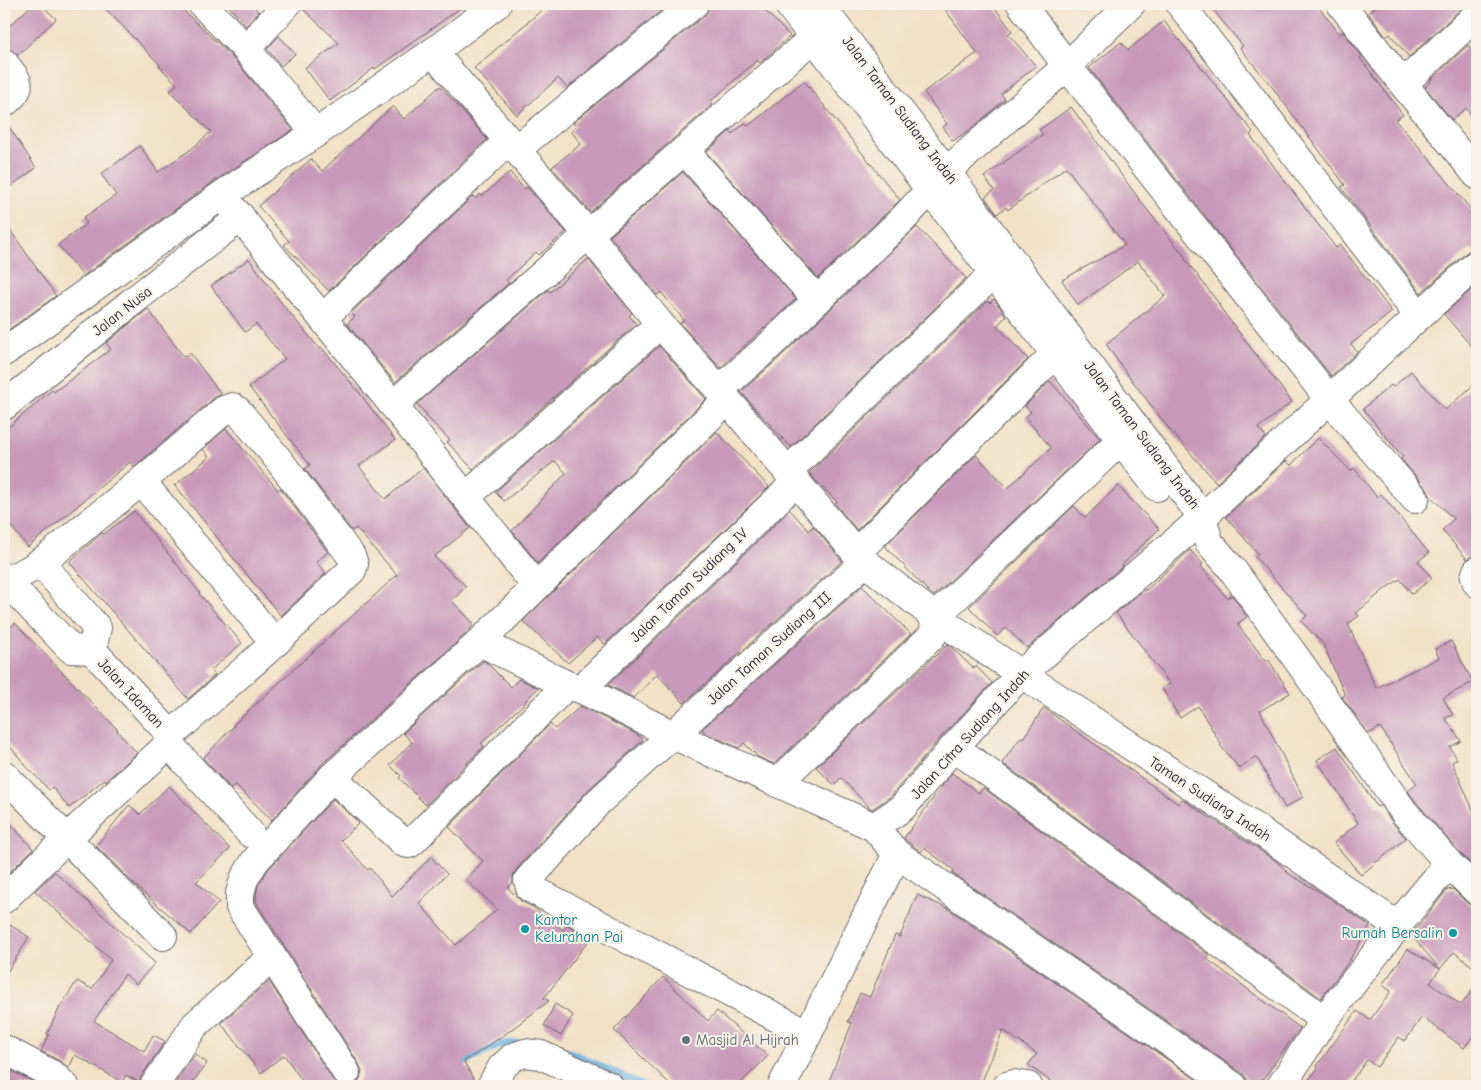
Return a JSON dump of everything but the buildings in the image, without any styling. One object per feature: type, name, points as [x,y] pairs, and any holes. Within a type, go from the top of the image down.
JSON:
[{"type":"street","points":[[202,4],[246,49],[316,133]]},
{"type":"street","points":[[246,49],[287,4]]},
{"type":"street","points":[[4,352],[222,195],[433,52],[497,4]]},
{"type":"street","points":[[323,318],[512,145],[694,4]]},
{"type":"street","points":[[788,4],[938,181],[994,273],[1121,440],[1200,529]]},
{"type":"street","name":"Jalan Taman Sudiang Indah","points":[[819,4],[938,181],[1232,569],[1404,812],[1450,865],[1477,891]]},
{"type":"street","points":[[1020,4],[1330,399],[1415,499]]},
{"type":"street","points":[[346,1072],[240,908],[240,893],[244,879],[255,861],[332,777],[480,642],[816,300],[903,219],[938,181],[1067,66],[1131,4]]},
{"type":"street","points":[[1180,4],[1419,316]]},
{"type":"street","points":[[1341,4],[1477,175]]},
{"type":"street","points":[[1403,84],[1477,16]]},
{"type":"street","points":[[393,405],[814,37]]},
{"type":"street","name":"Taman Sudiang Indah","points":[[433,52],[588,234],[660,324],[861,557],[935,617],[1254,826],[1398,926]]},
{"type":"street","points":[[4,63],[18,80],[18,89],[4,104]]},
{"type":"street","points":[[684,150],[816,300]]},
{"type":"street","points":[[222,195],[393,405],[536,586]]},
{"type":"street","name":"Jalan Nusa","points":[[4,406],[133,301],[241,217]]},
{"type":"street","name":"Jalan Citra Sudiang Indah","points":[[782,1086],[800,1030],[885,840],[902,808],[1021,674],[1154,558],[1200,529],[1330,399],[1477,264]]},
{"type":"street","name":"Jalan Taman Sudiang IV","points":[[332,777],[404,843],[409,844],[413,841],[792,477],[994,273]]},
{"type":"street","points":[[466,497],[660,324]]},
{"type":"street","name":"Jalan Taman Sudiang III","points":[[800,1030],[530,888],[528,880],[600,801],[673,735],[861,557],[1055,354]]},
{"type":"street","points":[[4,899],[170,740],[275,644],[352,570],[354,564],[351,556],[278,459],[238,410],[232,407],[224,410],[142,482],[40,562]]},
{"type":"street","points":[[777,783],[932,636],[935,617],[1121,440]]},
{"type":"street","points":[[142,482],[275,644]]},
{"type":"street","name":"Jalan Idaman","points":[[4,579],[14,577],[40,562],[97,628],[92,650]]},
{"type":"street","points":[[1477,571],[1475,577],[1477,584]]},
{"type":"street","name":"Jalan Idaman","points":[[4,579],[71,649],[92,650],[250,833]]},
{"type":"street","points":[[480,642],[777,783],[885,840],[1233,1086]]},
{"type":"street","points":[[954,748],[1324,1020]]},
{"type":"street","points":[[4,775],[163,936]]},
{"type":"street","points":[[1280,1086],[1324,1020],[1440,874],[1450,865]]},
{"type":"street","points":[[154,1086],[195,1024],[272,957]]},
{"type":"street","points":[[4,1049],[53,1075],[65,1086]]},
{"type":"street","points":[[491,1086],[502,1067],[513,1057],[525,1053],[541,1055],[609,1086]]},
{"type":"street","points":[[1007,1086],[1014,1084],[1028,1086]]},
{"type":"waterway","points":[[457,1066],[502,1044],[518,1043]]},
{"type":"waterway","points":[[561,1050],[572,1053],[643,1086]]},
{"type":"place","name":"Kantor Kelurahan Pai","points":[[525,929]]},
{"type":"place","name":"Rumah Bersalin","points":[[1453,933]]},
{"type":"place","name":"Masjid Al Hijrah","points":[[686,1040]]}]
